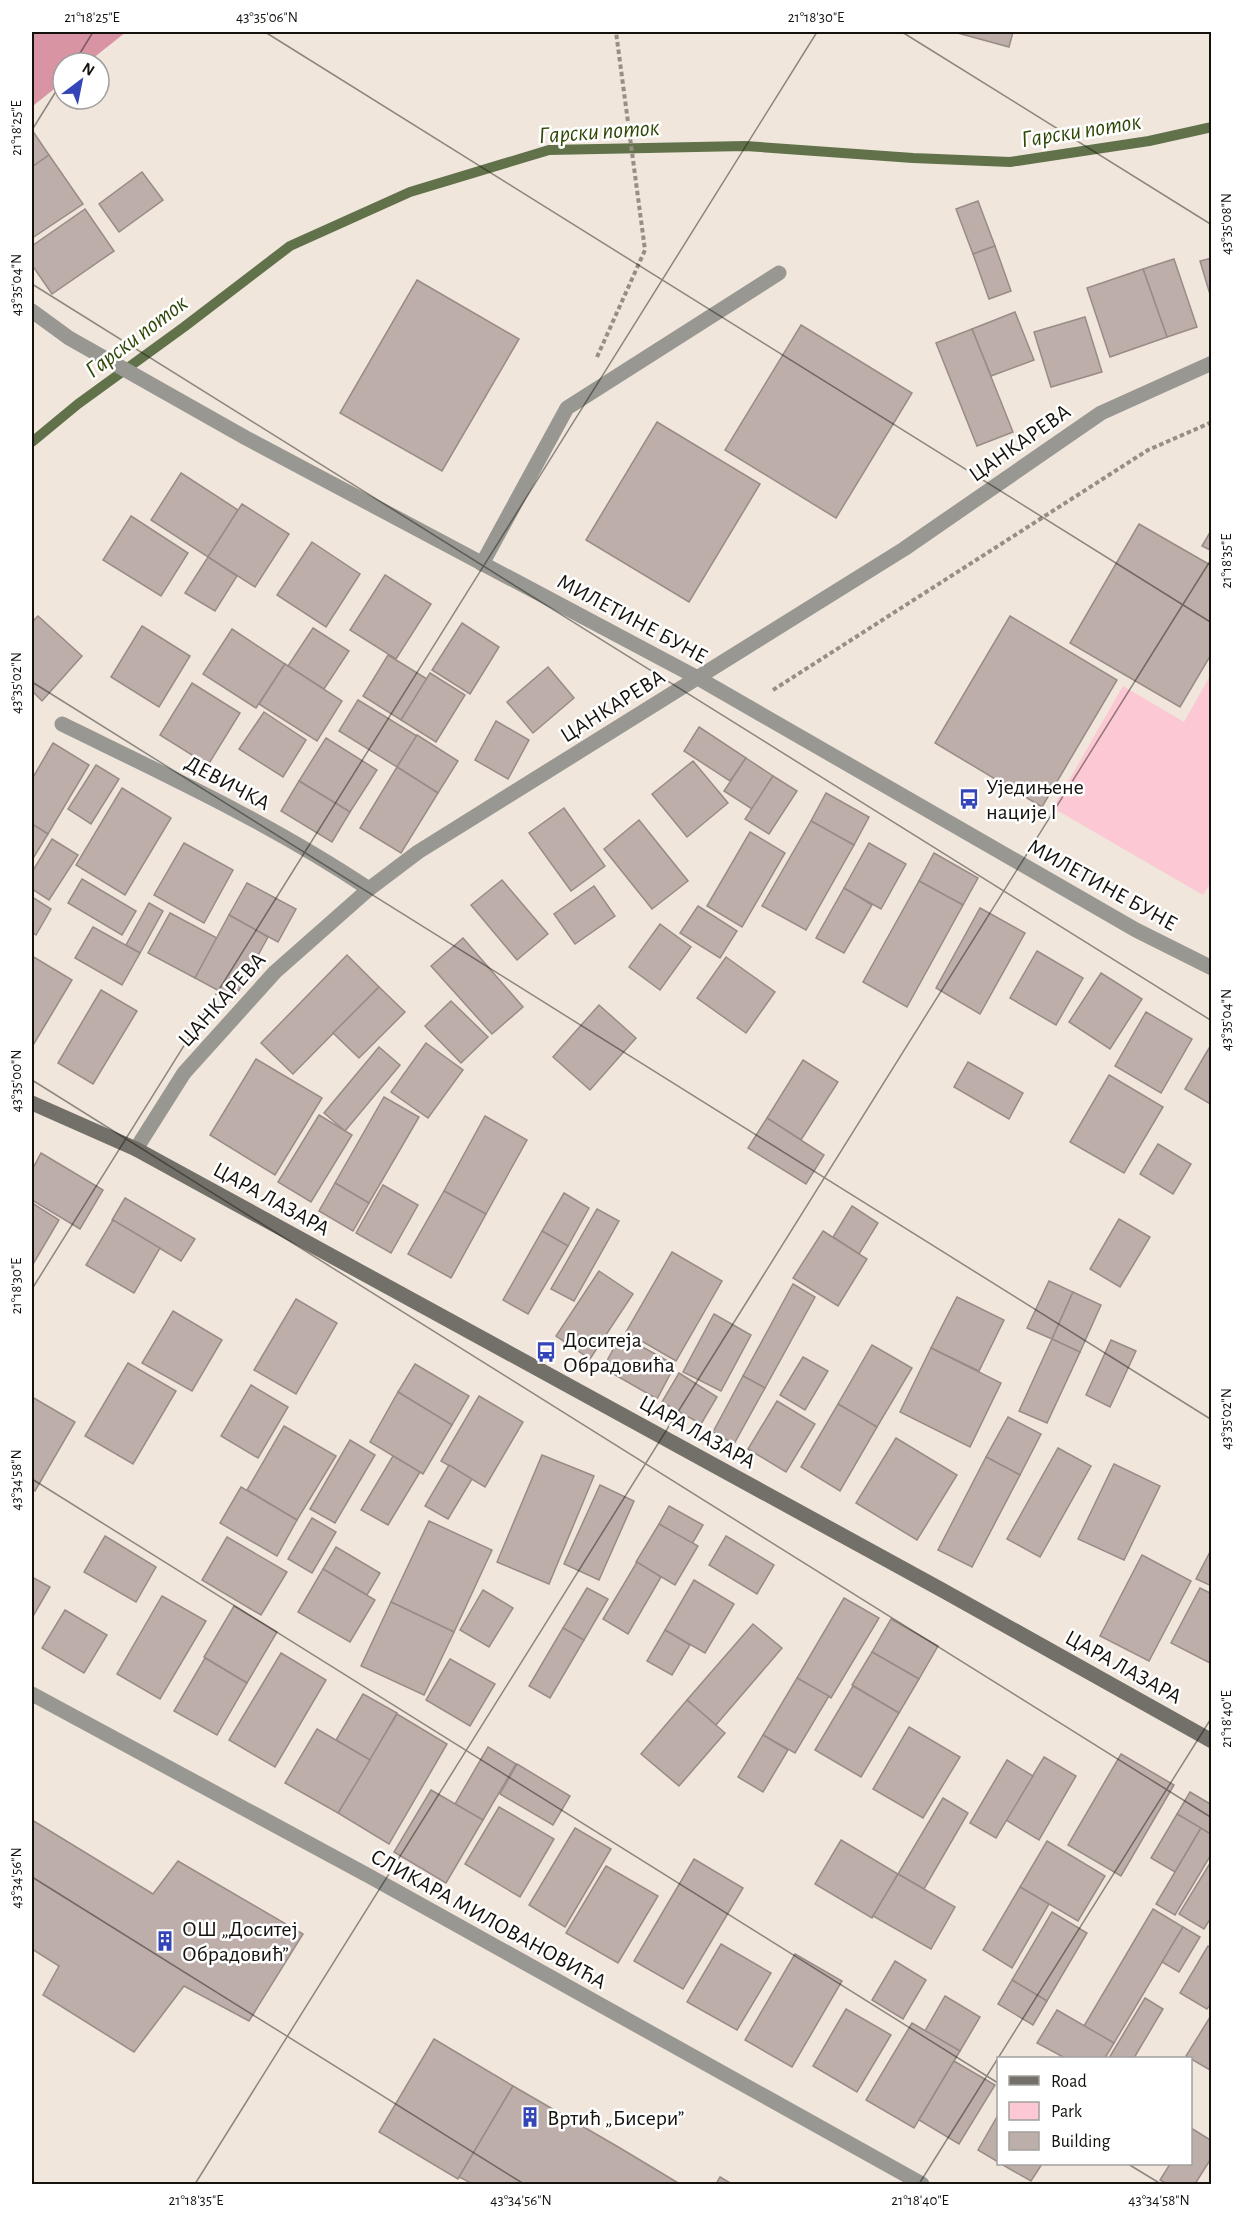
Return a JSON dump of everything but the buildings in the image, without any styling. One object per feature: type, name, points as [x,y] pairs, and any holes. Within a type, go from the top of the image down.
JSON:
[{"type":"main road","name":"ЦАРА ЛАЗАРА","points":[[32,1103],[136,1149],[1212,1740]]},
{"type":"street","points":[[482,564],[567,408],[778,273]]},
{"type":"street","name":"МИЛЕТИНЕ БУНЕ","points":[[32,311],[69,338],[246,438],[698,678],[1136,930],[1211,966]]},
{"type":"street","name":"ЦАНКАРЕВА","points":[[136,1149],[184,1073],[267,980],[369,889],[418,852],[904,549],[1101,413],[1212,363]]},
{"type":"street","name":"ДЕВИЧКА","points":[[62,724],[202,792],[339,869],[369,889]]},
{"type":"street","name":"СЛИКАРА МИЛОВАНОВИЋА","points":[[32,1694],[369,1876],[922,2184]]},
{"type":"path","points":[[597,358],[645,250],[616,32]]},
{"type":"path","points":[[768,694],[1148,450],[1212,422]]},
{"type":"green space","points":[[1211,674],[1212,881],[1203,895],[1053,808],[1123,686],[1184,722]]},
{"type":"shaded area","points":[[32,32],[126,32],[102,51],[51,51],[51,92],[34,105],[32,103]]},
{"type":"waterway","name":"Гарски поток","points":[[32,442],[78,404],[290,246],[410,192],[549,150],[745,146],[913,158],[1010,162],[1149,141],[1212,127]]},
{"type":"place","name":"Уједињене нације I","points":[[969,799]]},
{"type":"place","name":"Доситеја Обрадовића","points":[[546,1352]]},
{"type":"place","name":"ОШ „Доситеј Обрадовић”","points":[[165,1941]]},
{"type":"place","name":"Вртић „Бисери”","points":[[530,2117]]}]
